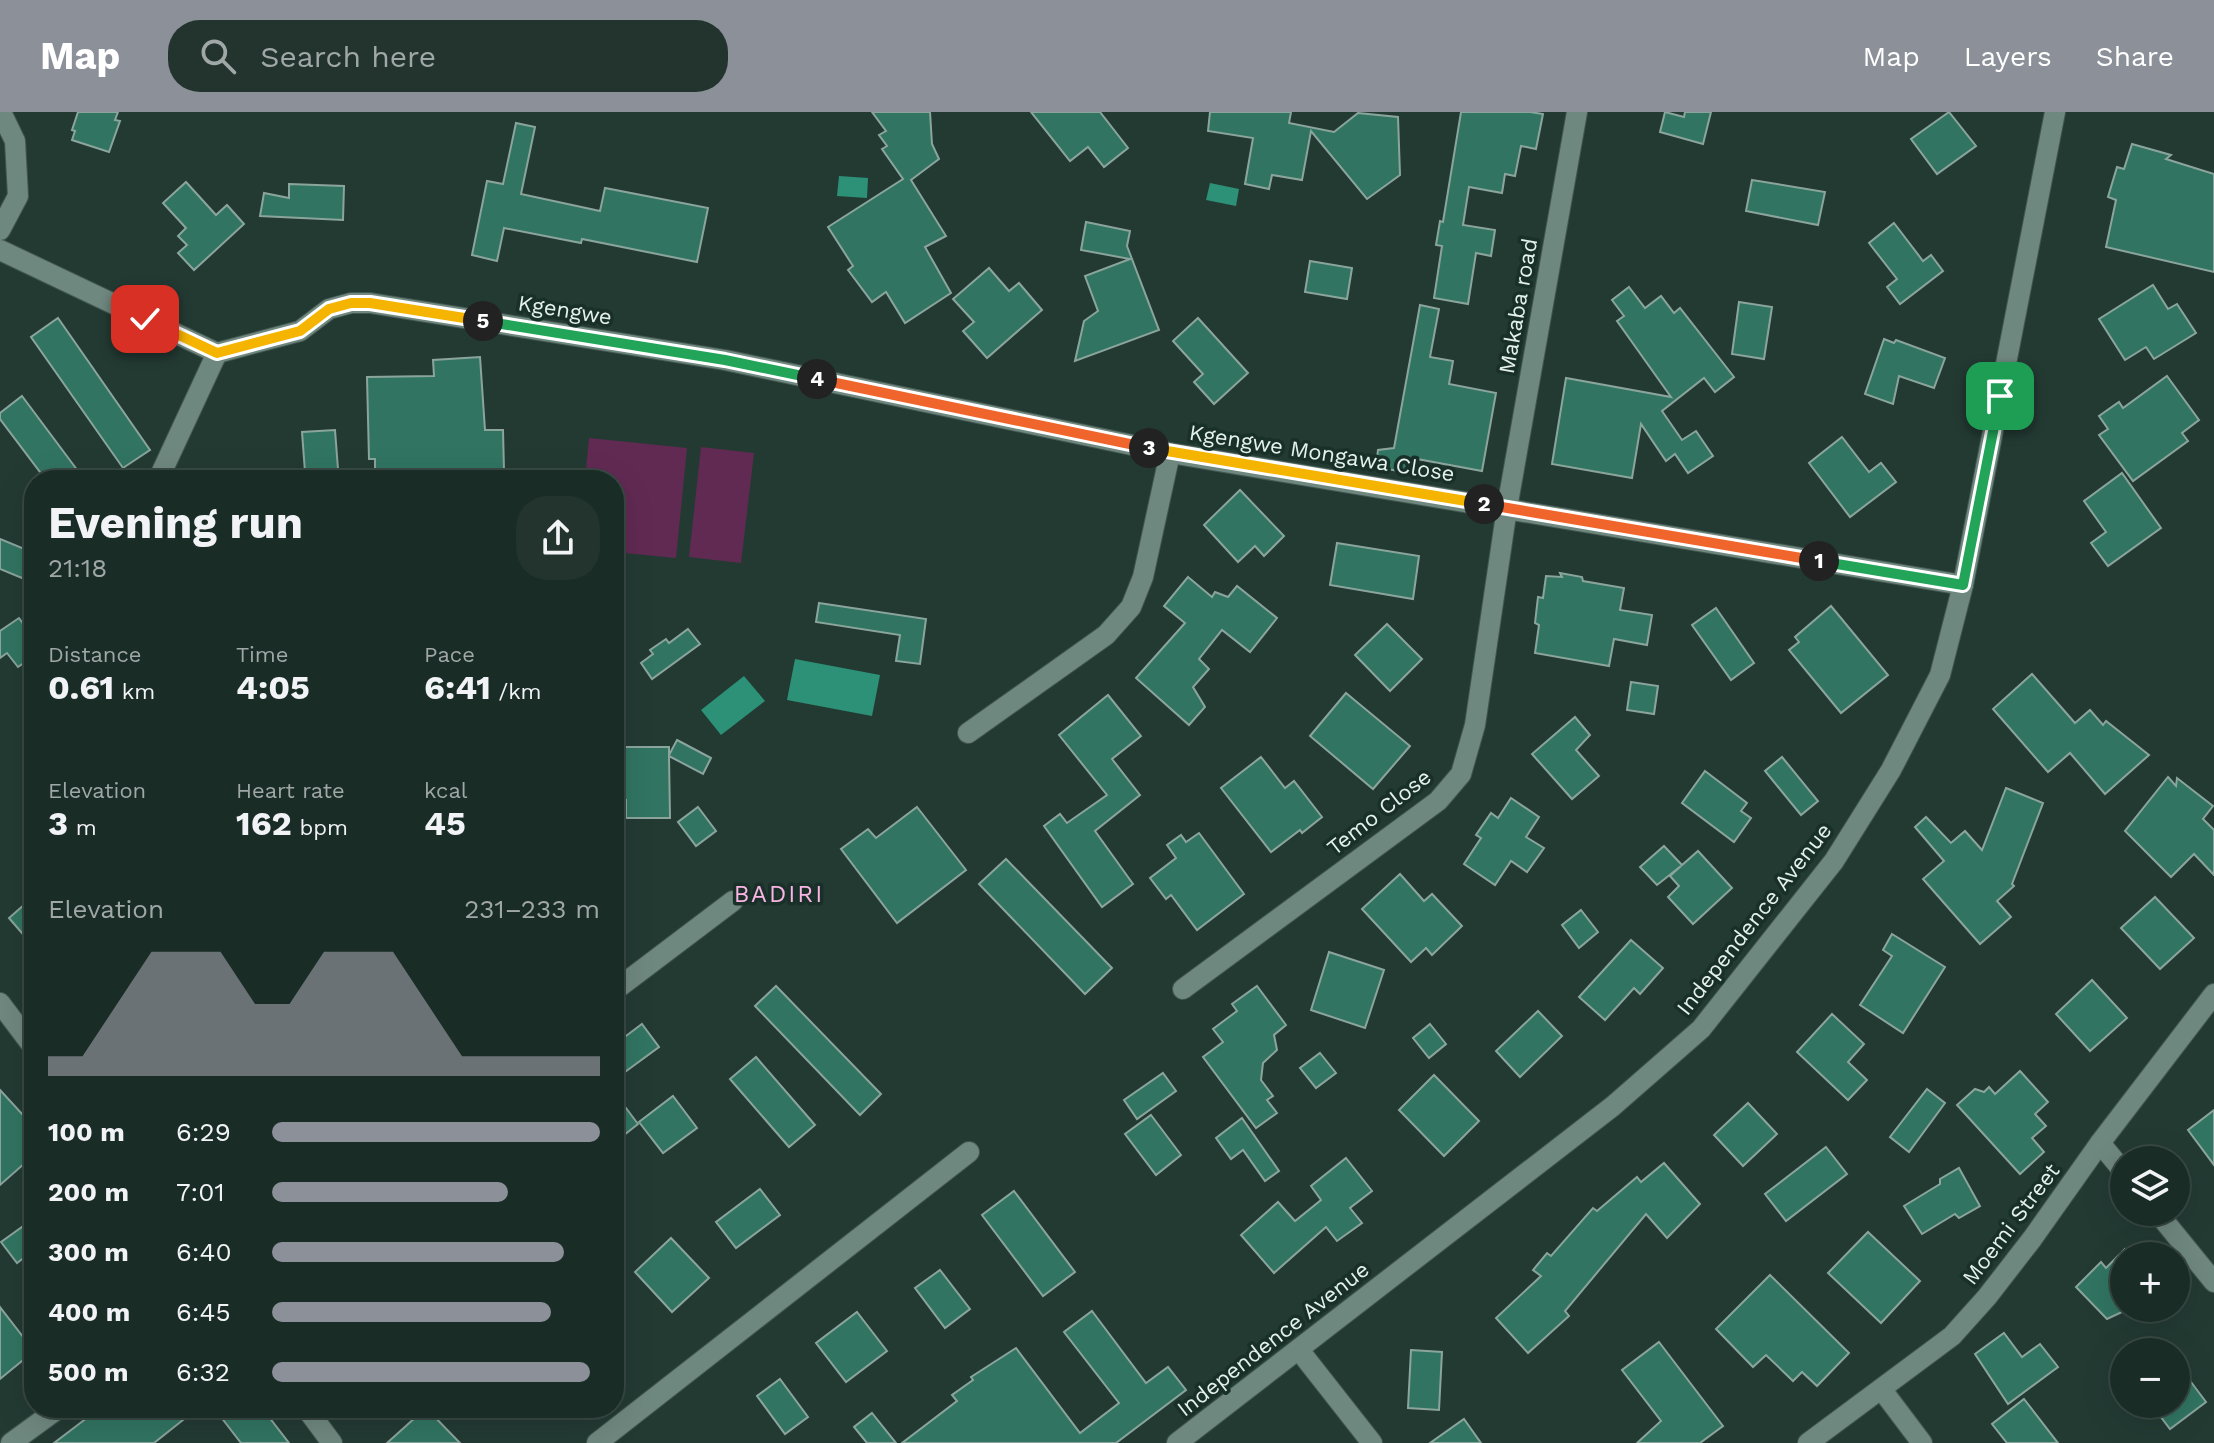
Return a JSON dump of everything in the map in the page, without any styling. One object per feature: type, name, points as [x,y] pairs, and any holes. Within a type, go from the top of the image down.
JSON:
[{"type":"street","points":[[0,230],[18,196],[15,141],[1,112]]},
{"type":"street","name":"Makaba road","points":[[1507,508],[1577,112]]},
{"type":"street","name":"Independence Avenue","points":[[1177,1443],[1613,1106],[1701,1029],[1834,861],[1891,770],[1940,675],[1963,585],[2055,112]]},
{"type":"street","points":[[0,250],[217,353],[163,470]]},
{"type":"street","name":"Kgengwe","points":[[217,353],[300,331],[329,309],[351,303],[370,303],[725,360]]},
{"type":"street","name":"Kgengwe Mongawa Close","points":[[725,360],[1170,453],[1963,585]]},
{"type":"street","points":[[968,733],[1106,635],[1131,607],[1143,577],[1170,453]]},
{"type":"street","name":"Temo Close","points":[[1183,989],[1438,801],[1461,774],[1475,725],[1507,508]]},
{"type":"street","points":[[624,983],[733,901]]},
{"type":"street","name":"Moemi Street","points":[[1808,1443],[1952,1336],[1987,1297],[2214,994]]},
{"type":"street","points":[[0,1003],[24,1035]]},
{"type":"street","points":[[2100,1143],[2110,1155]]},
{"type":"street","points":[[597,1443],[969,1152]]},
{"type":"street","points":[[2168,1226],[2214,1282]]},
{"type":"street","points":[[1299,1350],[1372,1443]]},
{"type":"street","points":[[1882,1390],[1922,1443]]},
{"type":"street","points":[[11,1443],[45,1418]]},
{"type":"street","points":[[313,1418],[332,1443]]},
{"type":"shaded area","points":[[839,176],[868,178],[867,198],[837,196]]},
{"type":"shaded area","points":[[1210,183],[1239,189],[1236,206],[1206,200]]},
{"type":"shaded area","points":[[589,438],[687,448],[676,558],[624,553],[624,470],[586,470]]},
{"type":"shaded area","points":[[701,447],[754,453],[741,563],[689,557]]},
{"type":"shaded area","points":[[795,659],[880,675],[872,716],[787,700]]},
{"type":"shaded area","points":[[744,676],[765,701],[721,735],[701,710]]},
{"type":"building","points":[[78,112],[118,112],[115,120],[120,121],[109,152],[72,140]]},
{"type":"building","points":[[872,112],[930,112],[932,144],[939,159],[911,180],[946,236],[925,247],[951,293],[905,323],[886,292],[872,302],[848,270],[853,266],[828,227],[903,179],[882,149],[887,146],[879,135],[886,131]]},
{"type":"building","points":[[1031,112],[1100,112],[1128,148],[1104,167],[1088,147],[1070,161]]},
{"type":"building","points":[[1210,112],[1291,112],[1289,123],[1334,132],[1358,113],[1398,117],[1400,175],[1367,199],[1311,131],[1302,180],[1272,175],[1269,189],[1245,184],[1253,138],[1208,131]]},
{"type":"building","points":[[1461,112],[1543,114],[1536,149],[1521,146],[1515,176],[1505,174],[1502,193],[1469,187],[1463,225],[1495,230],[1491,256],[1476,253],[1468,304],[1434,298],[1442,246],[1436,245],[1440,221],[1443,222]]},
{"type":"building","points":[[1665,112],[1684,117],[1685,112],[1711,112],[1703,144],[1660,132]]},
{"type":"building","points":[[1949,112],[1976,146],[1937,174],[1911,139]]},
{"type":"building","points":[[516,123],[535,127],[521,194],[600,211],[605,188],[708,208],[697,262],[582,239],[581,243],[504,228],[497,261],[472,255],[487,181],[503,184]]},
{"type":"building","points":[[2132,144],[2171,155],[2166,159],[2214,174],[2214,272],[2106,247],[2116,200],[2108,197],[2117,167],[2124,169]]},
{"type":"building","points":[[1752,180],[1825,192],[1818,225],[1746,211]]},
{"type":"building","points":[[186,182],[216,215],[227,205],[244,224],[194,270],[178,253],[187,245],[178,236],[186,228],[163,203]]},
{"type":"building","points":[[289,184],[344,186],[343,220],[260,216],[264,193],[289,198]]},
{"type":"building","points":[[1086,222],[1130,231],[1127,246],[1159,330],[1075,361],[1084,321],[1098,311],[1085,276],[1130,259],[1081,250]]},
{"type":"building","points":[[1894,223],[1923,261],[1931,255],[1943,271],[1900,304],[1887,287],[1897,279],[1869,243]]},
{"type":"building","points":[[1310,261],[1352,268],[1347,299],[1305,292]]},
{"type":"building","points":[[989,268],[1009,291],[1019,283],[1042,310],[987,358],[963,331],[974,322],[953,299]]},
{"type":"building","points":[[2153,285],[2168,309],[2177,304],[2196,333],[2154,359],[2146,347],[2125,360],[2099,319]]},
{"type":"building","points":[[1629,287],[1645,308],[1661,296],[1674,313],[1680,308],[1734,377],[1715,392],[1704,378],[1662,411],[1682,440],[1696,431],[1713,456],[1688,473],[1675,454],[1666,461],[1641,424],[1632,478],[1552,464],[1566,378],[1671,397],[1617,321],[1624,316],[1612,300]]},
{"type":"building","points":[[1739,302],[1772,307],[1764,359],[1732,354]]},
{"type":"building","points":[[1420,305],[1439,309],[1430,357],[1453,361],[1449,384],[1496,393],[1482,471],[1417,459],[1415,474],[1376,467],[1378,450],[1394,448]]},
{"type":"building","points":[[58,318],[150,450],[123,468],[31,337]]},
{"type":"building","points":[[1198,318],[1248,373],[1214,404],[1194,382],[1203,374],[1173,341]]},
{"type":"building","points":[[1884,339],[1894,343],[1896,340],[1945,358],[1934,388],[1899,376],[1893,404],[1865,394]]},
{"type":"building","points":[[480,357],[485,430],[503,430],[504,470],[375,470],[375,459],[369,459],[367,377],[434,376],[433,360]]},
{"type":"building","points":[[2167,376],[2199,420],[2182,433],[2188,441],[2133,481],[2099,435],[2108,429],[2099,416],[2119,402],[2123,408]]},
{"type":"building","points":[[22,396],[77,470],[38,470],[0,419],[0,413]]},
{"type":"building","points":[[335,430],[338,469],[305,470],[302,432]]},
{"type":"building","points":[[1842,437],[1869,472],[1881,463],[1896,482],[1850,517],[1809,463]]},
{"type":"building","points":[[2122,473],[2161,528],[2108,566],[2091,543],[2106,532],[2084,501]]},
{"type":"building","points":[[1240,490],[1284,536],[1264,556],[1255,546],[1238,562],[1204,525]]},
{"type":"building","points":[[0,539],[24,549],[24,579],[0,569]]},
{"type":"building","points":[[1337,543],[1419,556],[1413,599],[1330,585]]},
{"type":"building","points":[[1560,573],[1582,577],[1583,581],[1624,588],[1620,610],[1652,615],[1647,645],[1614,639],[1609,666],[1535,653],[1539,625],[1535,623],[1538,597],[1543,598],[1546,576],[1562,577]]},
{"type":"building","points":[[1188,577],[1212,597],[1215,592],[1228,597],[1237,586],[1277,618],[1250,652],[1222,630],[1199,659],[1209,669],[1193,687],[1205,707],[1189,725],[1136,678],[1185,623],[1164,606]]},
{"type":"building","points":[[819,603],[926,619],[920,664],[896,661],[900,635],[816,622]]},
{"type":"building","points":[[1831,606],[1888,675],[1841,713],[1789,650],[1799,642],[1795,637]]},
{"type":"building","points":[[1716,608],[1754,663],[1731,680],[1692,625]]},
{"type":"building","points":[[19,618],[24,625],[24,663],[18,667],[7,653],[0,658],[0,631]]},
{"type":"building","points":[[1387,624],[1422,659],[1390,691],[1355,655]]},
{"type":"building","points":[[688,629],[700,644],[652,679],[641,663],[653,654],[650,650],[666,639],[669,643]]},
{"type":"building","points":[[2032,674],[2075,723],[2090,710],[2103,725],[2106,721],[2149,755],[2105,794],[2070,753],[2048,772],[1993,709]]},
{"type":"building","points":[[1631,682],[1658,686],[1654,714],[1627,710]]},
{"type":"building","points":[[1346,693],[1410,746],[1373,789],[1310,736]]},
{"type":"building","points":[[1108,695],[1141,736],[1112,759],[1140,795],[1095,831],[1133,884],[1102,907],[1044,826],[1060,814],[1067,823],[1107,795],[1059,735]]},
{"type":"building","points":[[1575,717],[1590,735],[1576,750],[1599,776],[1572,799],[1532,754]]},
{"type":"building","points":[[677,740],[711,758],[703,774],[669,756],[670,818],[626,818],[624,747],[669,747],[669,755]]},
{"type":"building","points":[[1261,757],[1285,788],[1294,781],[1322,817],[1271,852],[1221,788]]},
{"type":"building","points":[[1782,757],[1818,801],[1801,815],[1765,771]]},
{"type":"building","points":[[1705,771],[1747,803],[1741,811],[1751,818],[1734,842],[1682,803]]},
{"type":"building","points":[[2168,777],[2176,786],[2177,778],[2213,806],[2203,819],[2214,830],[2214,875],[2194,854],[2171,877],[2125,831]]},
{"type":"building","points":[[2006,788],[2043,803],[2012,884],[2014,886],[1997,901],[2011,917],[1980,944],[1923,879],[1944,861],[1915,827],[1926,817],[1951,843],[1965,831],[1982,850]]},
{"type":"building","points":[[1511,798],[1539,817],[1526,837],[1544,848],[1527,872],[1511,861],[1495,885],[1464,864],[1481,838],[1476,835],[1491,813],[1498,818]]},
{"type":"building","points":[[698,807],[716,831],[696,846],[678,822]]},
{"type":"building","points":[[917,807],[966,870],[897,923],[841,849],[868,829],[876,838]]},
{"type":"building","points":[[1199,833],[1244,894],[1197,930],[1171,895],[1166,899],[1150,878],[1176,858],[1167,845],[1181,835],[1186,842]]},
{"type":"building","points":[[1664,846],[1682,865],[1698,851],[1732,888],[1693,924],[1668,897],[1679,886],[1670,876],[1681,866],[1657,885],[1640,867]]},
{"type":"building","points":[[1006,859],[1112,968],[1085,994],[979,884]]},
{"type":"building","points":[[1400,874],[1424,901],[1432,894],[1462,926],[1432,955],[1426,948],[1411,962],[1362,909]]},
{"type":"building","points":[[2155,897],[2194,938],[2160,969],[2121,928]]},
{"type":"building","points":[[24,905],[24,935],[9,918]]},
{"type":"building","points":[[1581,910],[1598,932],[1579,948],[1562,925]]},
{"type":"building","points":[[1892,934],[1945,967],[1903,1033],[1860,1005],[1892,956],[1883,950]]},
{"type":"building","points":[[1631,940],[1663,968],[1640,994],[1634,988],[1605,1020],[1579,997]]},
{"type":"building","points":[[1329,952],[1384,970],[1365,1028],[1311,1010]]},
{"type":"building","points":[[2092,980],[2127,1018],[2090,1051],[2056,1014]]},
{"type":"building","points":[[776,986],[881,1094],[860,1115],[755,1006]]},
{"type":"building","points":[[1257,986],[1286,1025],[1274,1035],[1277,1050],[1263,1063],[1261,1080],[1273,1096],[1267,1100],[1277,1113],[1256,1128],[1203,1057],[1223,1042],[1213,1029],[1237,1011],[1232,1004]]},
{"type":"building","points":[[1538,1011],[1562,1036],[1520,1077],[1496,1051]]},
{"type":"building","points":[[1832,1014],[1864,1044],[1848,1062],[1867,1080],[1848,1100],[1797,1052]]},
{"type":"building","points":[[642,1024],[659,1047],[624,1073],[624,1038]]},
{"type":"building","points":[[1430,1024],[1446,1044],[1429,1058],[1413,1038]]},
{"type":"building","points":[[1320,1053],[1336,1073],[1316,1088],[1300,1068]]},
{"type":"building","points":[[756,1057],[815,1125],[789,1147],[730,1079]]},
{"type":"building","points":[[2020,1071],[2048,1102],[2035,1114],[2046,1126],[2032,1138],[2044,1152],[2020,1174],[1957,1105],[1975,1089],[1984,1092],[1989,1087],[1995,1094]]},
{"type":"building","points":[[1163,1073],[1176,1091],[1137,1119],[1124,1100]]},
{"type":"building","points":[[1434,1075],[1479,1121],[1444,1156],[1399,1110]]},
{"type":"building","points":[[1927,1089],[1945,1103],[1909,1152],[1890,1137]]},
{"type":"building","points":[[0,1090],[24,1116],[24,1164],[0,1185]]},
{"type":"building","points":[[673,1096],[697,1128],[663,1153],[639,1122]]},
{"type":"building","points":[[1748,1103],[1777,1134],[1743,1166],[1714,1135]]},
{"type":"building","points":[[624,1105],[638,1124],[624,1135]]},
{"type":"building","points":[[2214,1110],[2214,1165],[2188,1130]]},
{"type":"building","points":[[1151,1115],[1181,1155],[1156,1175],[1125,1134]]},
{"type":"building","points":[[1242,1118],[1279,1171],[1265,1181],[1243,1150],[1231,1159],[1216,1138]]},
{"type":"building","points":[[1826,1147],[1847,1174],[1786,1221],[1765,1194]]},
{"type":"building","points":[[1346,1158],[1372,1191],[1350,1208],[1362,1223],[1337,1241],[1326,1227],[1274,1273],[1241,1235],[1278,1202],[1295,1221],[1321,1200],[1311,1186]]},
{"type":"building","points":[[1664,1163],[1700,1204],[1667,1238],[1646,1214],[1565,1311],[1569,1316],[1528,1353],[1496,1318],[1541,1276],[1533,1270],[1547,1253],[1551,1256],[1593,1208],[1597,1211],[1637,1177],[1641,1182]]},
{"type":"building","points":[[1959,1168],[1980,1206],[1959,1218],[1955,1214],[1922,1234],[1904,1206]]},
{"type":"building","points":[[760,1189],[780,1215],[736,1248],[716,1222]]},
{"type":"building","points":[[1014,1191],[1075,1272],[1043,1296],[982,1215]]},
{"type":"building","points":[[22,1227],[24,1258],[17,1263],[1,1242]]},
{"type":"building","points":[[1868,1232],[1920,1281],[1881,1323],[1828,1273]]},
{"type":"building","points":[[671,1238],[709,1278],[672,1312],[635,1272]]},
{"type":"building","points":[[2101,1262],[2106,1268],[2110,1264],[2110,1318],[2107,1319],[2076,1287]]},
{"type":"building","points":[[940,1270],[970,1309],[945,1328],[915,1288]]},
{"type":"building","points":[[1770,1275],[1849,1353],[1817,1386],[1802,1372],[1793,1381],[1766,1355],[1753,1367],[1716,1329]]},
{"type":"building","points":[[0,1307],[24,1338],[24,1359],[0,1379]]},
{"type":"building","points":[[1092,1311],[1146,1383],[1168,1367],[1186,1390],[1116,1443],[902,1443],[957,1401],[952,1395],[973,1380],[971,1377],[1016,1348],[1080,1433],[1119,1403],[1064,1332]]},
{"type":"building","points":[[857,1312],[887,1351],[846,1382],[816,1343]]},
{"type":"building","points":[[2004,1333],[2022,1357],[2040,1344],[2058,1367],[2008,1404],[1975,1354]]},
{"type":"building","points":[[1659,1342],[1723,1426],[1700,1443],[1637,1443],[1661,1421],[1622,1370]]},
{"type":"building","points":[[1411,1350],[1442,1352],[1439,1410],[1408,1408]]},
{"type":"building","points":[[780,1379],[808,1417],[785,1434],[757,1396]]},
{"type":"building","points":[[2190,1381],[2206,1402],[2190,1414]]},
{"type":"building","points":[[2024,1399],[2058,1443],[2007,1443],[1992,1424]]},
{"type":"building","points":[[872,1413],[896,1443],[867,1443],[854,1427]]},
{"type":"building","points":[[87,1418],[185,1418],[154,1443],[54,1443]]},
{"type":"building","points":[[222,1418],[270,1418],[289,1443],[241,1443]]},
{"type":"building","points":[[415,1418],[436,1418],[460,1443],[387,1443]]},
{"type":"building","points":[[2162,1418],[2185,1418],[2170,1429]]},
{"type":"building","points":[[1464,1419],[1481,1443],[1430,1443]]},
{"type":"district","name":"BADIRI","points":[[779,894]]},
{"type":"route","points":[[145,319],[217,353],[300,331],[329,309],[351,303],[370,303],[725,360],[1170,453],[1963,585],[2000,396]]}]
